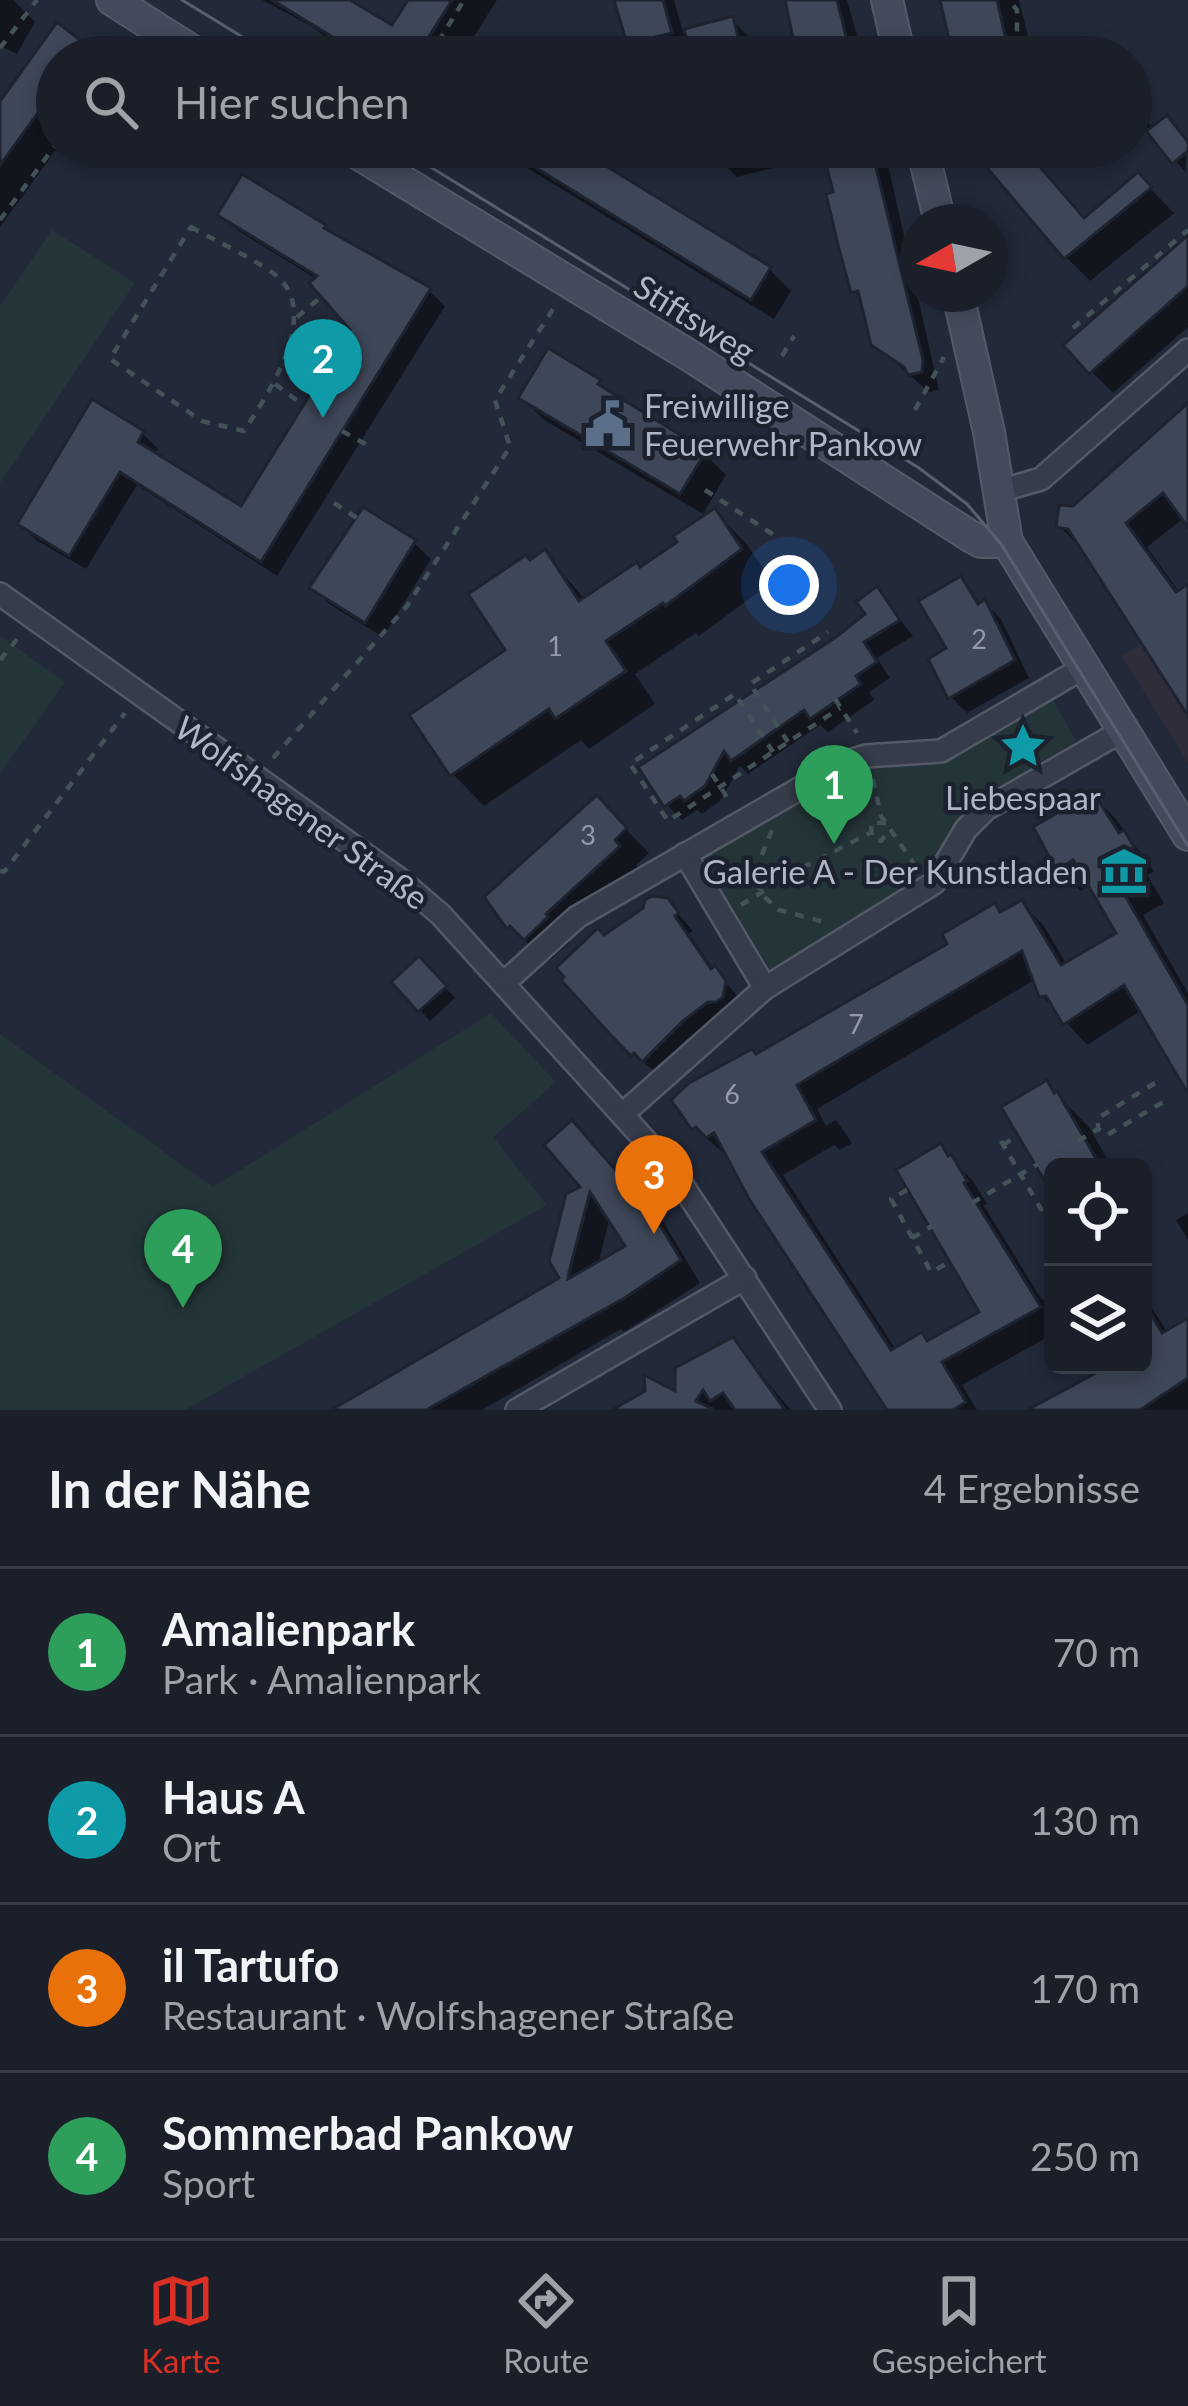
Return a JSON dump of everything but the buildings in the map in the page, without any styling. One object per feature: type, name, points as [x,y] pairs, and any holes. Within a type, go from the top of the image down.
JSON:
[{"type":"street","points":[[112,0],[169,36]]},
{"type":"street","points":[[887,0],[895,36]]},
{"type":"street","name":"Stiftsweg","points":[[381,168],[687,354],[970,536],[981,542],[1006,542]]},
{"type":"street","points":[[927,168],[936,204]]},
{"type":"street","points":[[962,312],[1006,542],[1188,835]]},
{"type":"street","points":[[999,491],[1041,478],[1188,350]]},
{"type":"street","name":"Wolfshagener Straße","points":[[0,594],[398,878],[441,915],[673,1171],[830,1410]]},
{"type":"street","points":[[506,982],[577,917],[854,758],[927,754],[953,746],[1084,668]]},
{"type":"street","points":[[624,1114],[764,988],[934,883],[966,830],[986,809],[1122,731]]},
{"type":"street","points":[[685,854],[764,988]]},
{"type":"street","points":[[517,1410],[745,1278]]},
{"type":"path","points":[[0,48],[37,0]]},
{"type":"path","points":[[442,36],[464,0]]},
{"type":"path","points":[[1010,0],[1017,10],[1017,36]]},
{"type":"path","points":[[0,220],[38,168]]},
{"type":"path","points":[[297,317],[282,280],[191,227],[110,359],[202,421],[244,431],[275,383],[297,317],[321,296]]},
{"type":"path","points":[[1073,328],[1188,230]]},
{"type":"path","points":[[270,762],[406,606],[488,486],[510,447],[495,400],[555,305]]},
{"type":"path","points":[[782,356],[794,336]]},
{"type":"path","points":[[915,410],[945,356]]},
{"type":"path","points":[[275,383],[303,405]]},
{"type":"path","points":[[342,431],[370,447]]},
{"type":"path","points":[[705,490],[773,535]]},
{"type":"path","points":[[334,503],[357,518]]},
{"type":"path","points":[[788,742],[750,684],[828,632]]},
{"type":"path","points":[[0,660],[18,638]]},
{"type":"path","points":[[773,752],[735,694],[630,764],[668,821],[773,752],[840,707]]},
{"type":"path","points":[[835,699],[864,742]]},
{"type":"path","points":[[0,871],[4,872],[125,713]]},
{"type":"path","points":[[870,763],[880,816],[926,877]]},
{"type":"path","points":[[712,774],[736,811]]},
{"type":"path","points":[[750,899],[870,832],[872,823],[888,826]]},
{"type":"path","points":[[774,826],[758,864],[760,893],[778,910],[825,922]]},
{"type":"path","points":[[870,832],[881,841],[888,826]]},
{"type":"path","points":[[1098,1129],[1097,1118],[1155,1083]]},
{"type":"path","points":[[1098,1129],[1107,1135],[1166,1101]]},
{"type":"path","points":[[1078,1141],[1098,1129]]},
{"type":"path","points":[[1018,1136],[1002,1143],[1044,1207]]},
{"type":"path","points":[[972,1203],[1038,1164]]},
{"type":"path","points":[[907,1190],[891,1199],[932,1272],[950,1262]]},
{"type":"path","points":[[912,1238],[932,1226]]},
{"type":"shaded area","points":[[52,230],[135,283],[0,483],[0,306]]},
{"type":"shaded area","points":[[1188,612],[1188,763],[1122,656]]},
{"type":"shaded area","points":[[0,636],[65,682],[0,774]]},
{"type":"shaded area","points":[[1053,699],[1076,741],[983,796],[962,816],[916,883],[770,970],[702,858],[849,770],[938,763],[962,754]]},
{"type":"shaded area","points":[[491,1013],[556,1082],[493,1137],[547,1205],[185,1410],[0,1410],[0,1034],[213,1187]]},
{"type":"tram line","points":[[182,0],[241,36]]},
{"type":"tram line","points":[[432,168],[919,468],[967,504],[1001,544],[1188,846]]},
{"type":"place","name":"Haus A","points":[[323,418]]},
{"type":"place","name":"Freiwillige Feuerwehr Pankow","points":[[608,424]]},
{"type":"place","name":"Liebespaar","points":[[1023,746]]},
{"type":"place","name":"Amalienpark","points":[[834,844]]},
{"type":"place","name":"Galerie A - Der Kunstladen","points":[[1124,871]]},
{"type":"place","name":"il Tartufo","points":[[654,1234]]},
{"type":"place","name":"Sommerbad Pankow","points":[[183,1308]]}]
